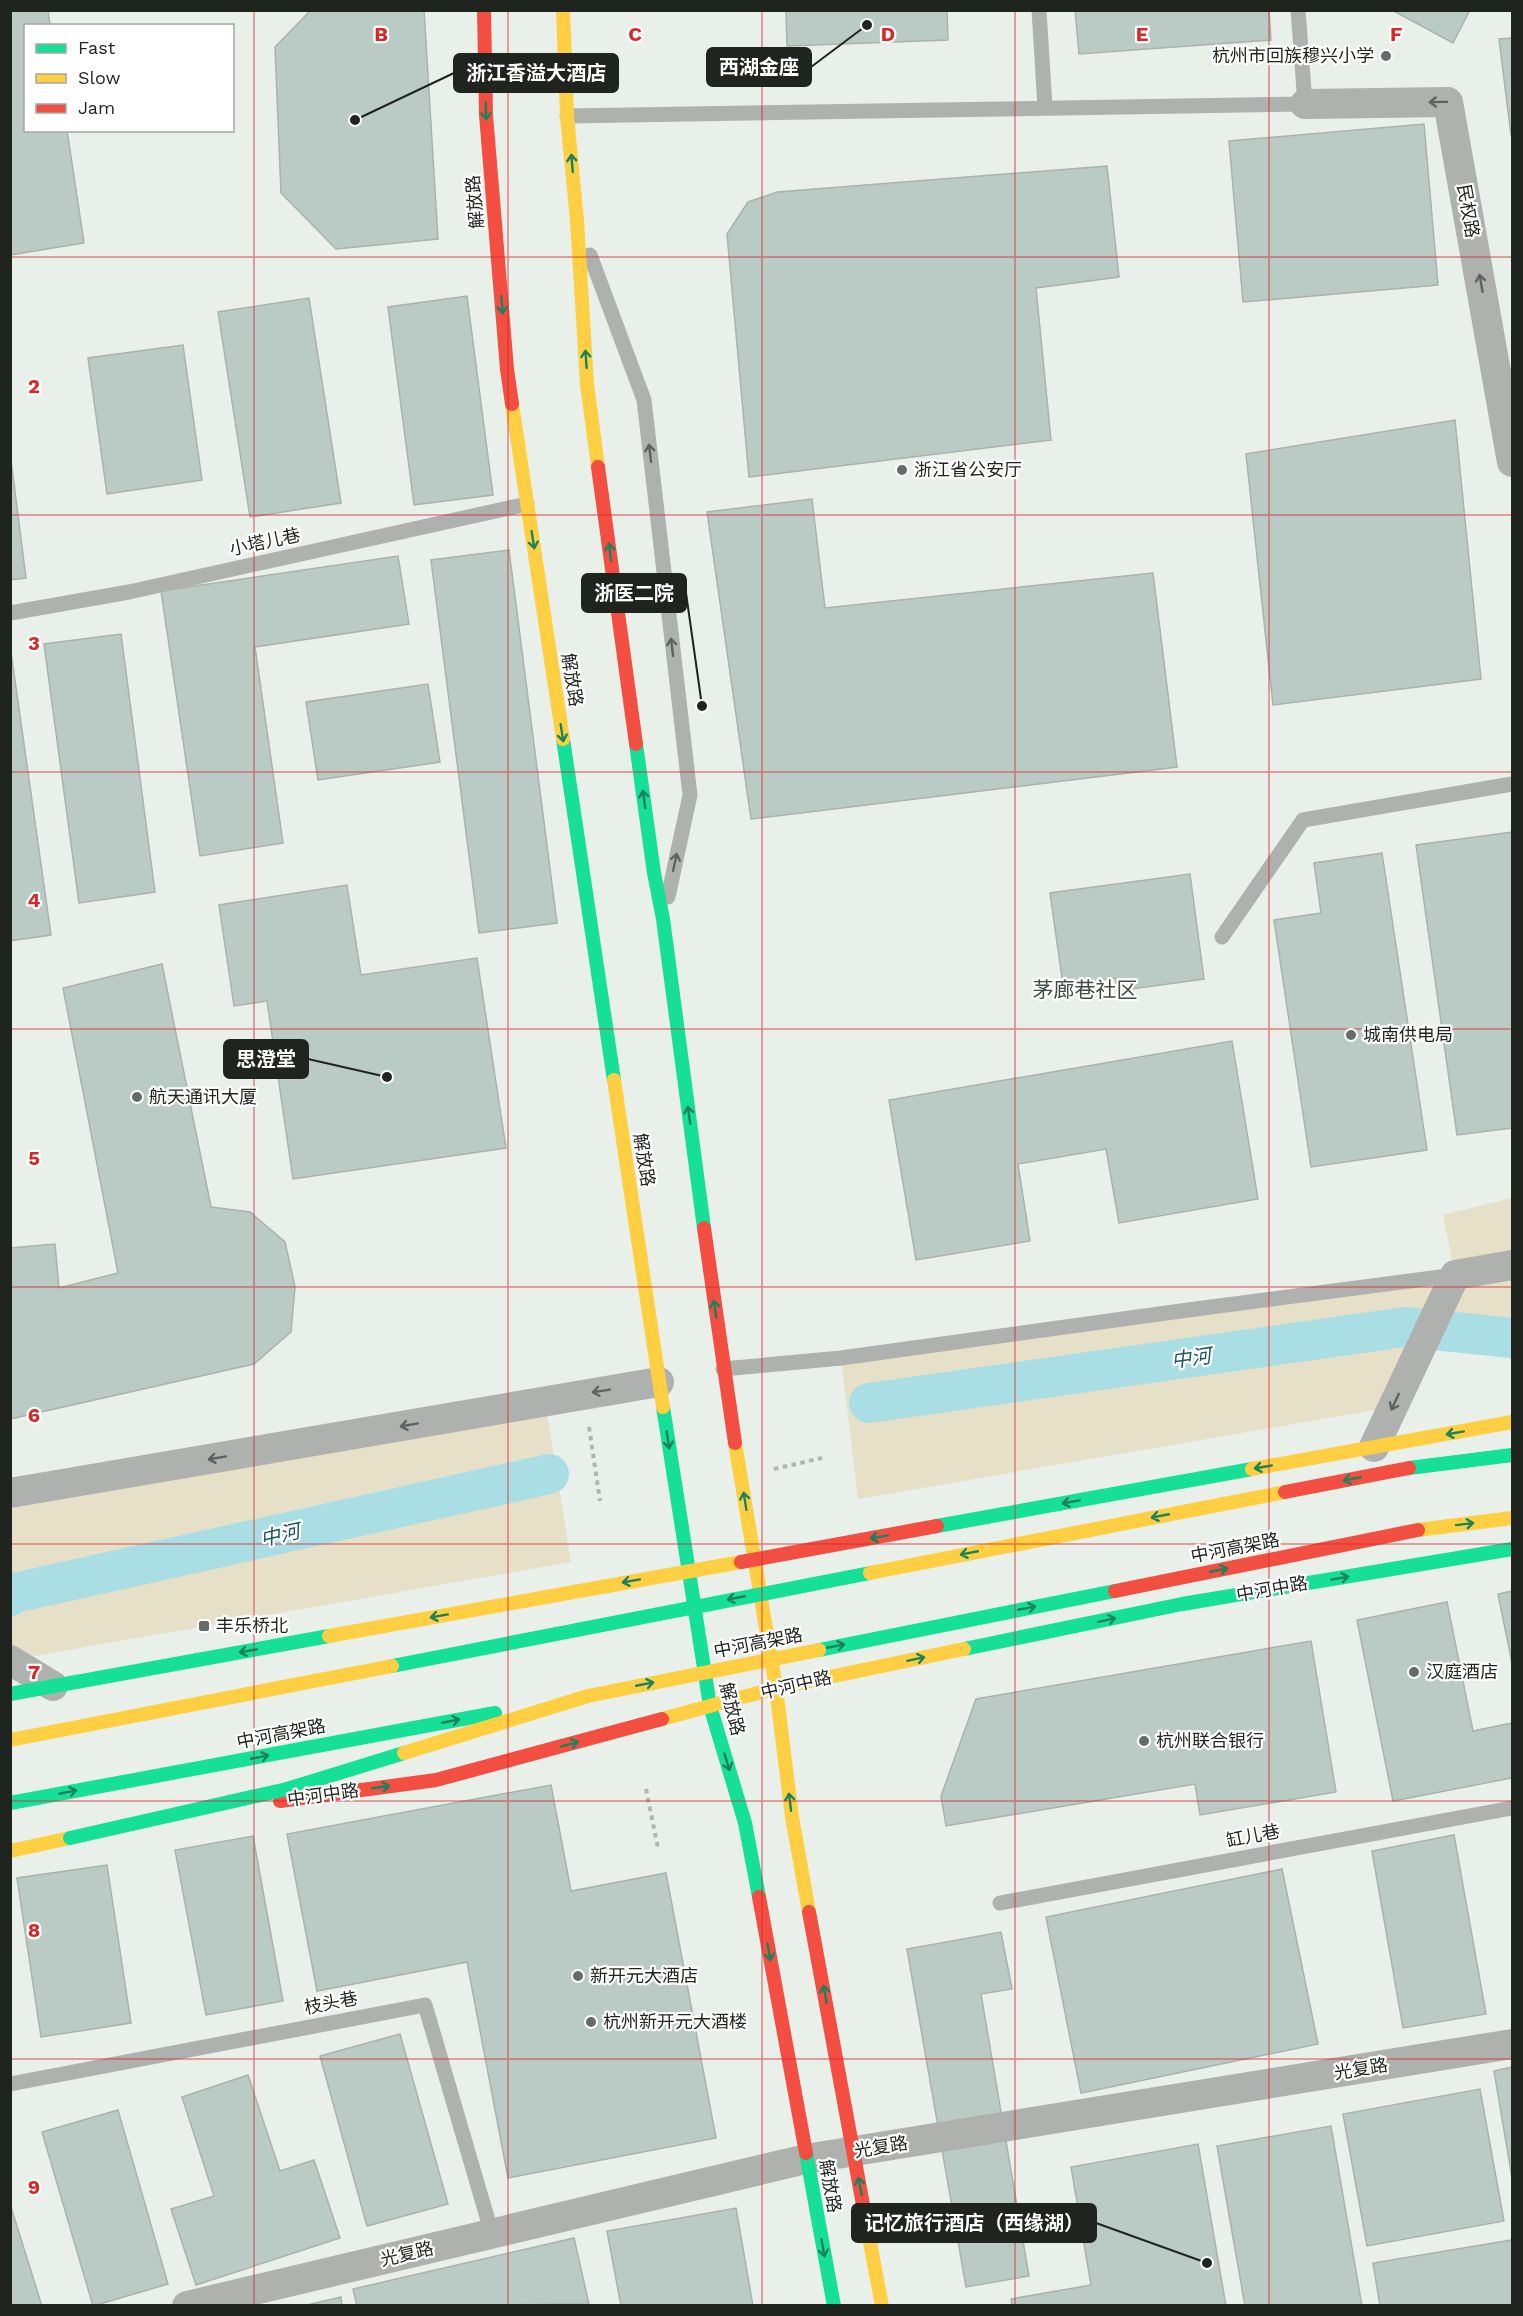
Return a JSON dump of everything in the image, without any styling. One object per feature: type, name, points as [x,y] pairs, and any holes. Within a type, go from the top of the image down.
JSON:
[{"type":"main road","name":"解放路","points":[[484,10],[486,115],[507,369],[659,1382],[710,1706],[745,1823],[834,2306]]},
{"type":"main road","name":"解放路","points":[[563,10],[567,116],[577,221],[587,384],[654,873],[663,919],[723,1370],[776,1688],[792,1817],[882,2306]]},
{"type":"main road","points":[[10,1694],[1512,1422]]},
{"type":"main road","points":[[10,1740],[1409,1468],[1512,1455]]},
{"type":"main road","name":"中河高架路","points":[[10,1803],[588,1696],[1418,1530],[1512,1518]]},
{"type":"main road","name":"中河中路","points":[[10,1837],[436,1780],[776,1688],[1182,1604],[1512,1549]]},
{"type":"main road","points":[[10,1851],[287,1789],[588,1696]]},
{"type":"street","name":"民权路","points":[[1305,104],[1448,102],[1502,340],[1512,462]]},
{"type":"street","points":[[1374,1447],[1455,1275],[1512,1264]]},
{"type":"street","points":[[10,1493],[659,1382]]},
{"type":"street","points":[[10,1660],[53,1686]]},
{"type":"street","name":"光复路","points":[[187,2306],[807,2159],[1512,2044]]},
{"type":"lane","points":[[1039,10],[1045,107]]},
{"type":"lane","points":[[567,116],[1305,104],[1298,10]]},
{"type":"lane","points":[[577,221],[644,400],[690,795],[663,919]]},
{"type":"lane","name":"小塔儿巷","points":[[10,613],[129,592],[527,504]]},
{"type":"lane","points":[[1222,938],[1303,820],[1512,784]]},
{"type":"lane","points":[[723,1370],[841,1358],[1455,1275]]},
{"type":"lane","name":"缸儿巷","points":[[1000,1903],[1512,1808]]},
{"type":"lane","name":"枝头巷","points":[[10,2084],[425,2005],[492,2234]]},
{"type":"path","points":[[588,1423],[600,1501]]},
{"type":"path","points":[[765,1472],[826,1457]]},
{"type":"path","points":[[646,1789],[658,1848]]},
{"type":"shaded area","points":[[1512,1198],[1512,1334],[1435,1317],[1393,1407],[858,1499],[841,1358],[1455,1275],[1443,1215]]},
{"type":"shaded area","points":[[545,1401],[571,1562],[11,1660],[11,1496]]},
{"type":"building","points":[[10,10],[48,10],[50,24],[24,24],[24,132],[67,132],[84,243],[10,255]]},
{"type":"building","points":[[311,10],[424,10],[438,239],[336,249],[281,193],[275,47]]},
{"type":"building","points":[[786,10],[947,10],[948,40],[787,46]]},
{"type":"building","points":[[1075,10],[1269,10],[1271,40],[1079,54]]},
{"type":"building","points":[[1392,10],[1470,10],[1453,43]]},
{"type":"building","points":[[1512,38],[1512,135],[1511,135],[1499,39]]},
{"type":"building","points":[[1424,124],[1438,285],[1243,302],[1229,141]]},
{"type":"building","points":[[1107,166],[1119,277],[1036,288],[1051,440],[749,477],[727,234],[748,202],[777,192]]},
{"type":"building","points":[[467,296],[493,495],[414,505],[388,307]]},
{"type":"building","points":[[309,298],[341,503],[250,517],[218,312]]},
{"type":"building","points":[[183,345],[202,480],[107,494],[88,358]]},
{"type":"building","points":[[1455,420],[1481,679],[1273,705],[1246,454]]},
{"type":"building","points":[[10,452],[26,578],[10,580]]},
{"type":"building","points":[[812,499],[825,608],[1153,573],[1177,767],[751,819],[707,512]]},
{"type":"building","points":[[509,550],[557,923],[479,933],[431,560]]},
{"type":"building","points":[[398,556],[409,624],[255,647],[283,843],[200,856],[161,591]]},
{"type":"building","points":[[121,634],[155,892],[79,903],[44,644]]},
{"type":"building","points":[[10,645],[51,935],[10,941]]},
{"type":"building","points":[[428,684],[440,762],[318,780],[306,702]]},
{"type":"building","name":"城南供电局","points":[[1512,832],[1512,1128],[1457,1135],[1416,845]]},
{"type":"building","name":"城南供电局","points":[[1382,853],[1427,1150],[1311,1167],[1274,920],[1321,913],[1314,863]]},
{"type":"building","points":[[1190,874],[1204,979],[1117,991],[1115,978],[1063,985],[1050,893]]},
{"type":"building","points":[[347,885],[361,975],[477,958],[506,1148],[293,1179],[267,1001],[234,1006],[219,905]]},
{"type":"building","name":"航天通讯大厦","points":[[162,964],[211,1207],[250,1212],[285,1242],[295,1287],[291,1332],[254,1364],[10,1419],[10,1248],[55,1244],[59,1288],[118,1273],[63,988]]},
{"type":"building","points":[[1232,1041],[1258,1199],[1119,1223],[1106,1149],[1018,1164],[1030,1241],[916,1260],[889,1100]]},
{"type":"building","points":[[1512,1591],[1512,1663],[1498,1594]]},
{"type":"building","name":"汉庭酒店","points":[[1447,1602],[1473,1731],[1512,1723],[1512,1778],[1393,1801],[1357,1620]]},
{"type":"building","name":"杭州联合银行","points":[[1311,1641],[1336,1792],[1200,1815],[1195,1784],[946,1826],[941,1796],[976,1699]]},
{"type":"building","name":"新开元大酒店","points":[[551,1785],[571,1891],[666,1873],[716,2138],[508,2178],[467,1962],[317,1991],[287,1834]]},
{"type":"building","points":[[1454,1835],[1486,2014],[1403,2028],[1372,1851]]},
{"type":"building","points":[[253,1836],[283,2001],[206,2015],[175,1850]]},
{"type":"building","points":[[107,1865],[131,2023],[41,2037],[17,1878]]},
{"type":"building","points":[[1282,1869],[1318,2044],[1081,2093],[1046,1917]]},
{"type":"building","points":[[1001,1932],[1012,1989],[981,1994],[1029,2276],[966,2287],[907,1949]]},
{"type":"building","points":[[400,2034],[448,2204],[367,2226],[320,2056]]},
{"type":"building","points":[[1512,2067],[1512,2178],[1494,2071]]},
{"type":"building","points":[[248,2075],[280,2171],[314,2160],[340,2238],[196,2285],[171,2209],[214,2196],[182,2097]]},
{"type":"building","points":[[1480,2089],[1504,2221],[1367,2246],[1343,2114]]},
{"type":"building","points":[[118,2110],[168,2284],[93,2306],[42,2132]]},
{"type":"building","points":[[1331,2126],[1362,2306],[1245,2306],[1217,2146]]},
{"type":"building","points":[[1198,2144],[1226,2306],[1012,2306],[1011,2299],[1091,2285],[1071,2167]]},
{"type":"building","points":[[10,2204],[42,2306],[10,2306]]},
{"type":"building","points":[[736,2208],[753,2306],[621,2306],[607,2231]]},
{"type":"building","points":[[574,2238],[589,2304],[357,2306],[353,2289]]},
{"type":"building","points":[[1512,2240],[1512,2306],[1380,2306],[1373,2263]]},
{"type":"building","points":[[341,2297],[342,2306],[303,2306]]},
{"type":"waterway","name":"中河","points":[[869,1403],[1405,1327],[1512,1338]]},
{"type":"waterway","name":"中河","points":[[10,1596],[14,1593],[549,1474]]},
{"type":"traffic: fast","points":[[563,739],[614,1080]]},
{"type":"traffic: fast","points":[[636,744],[654,873],[663,919],[704,1228]]},
{"type":"traffic: fast","points":[[663,1407],[710,1706],[745,1823],[759,1897]]},
{"type":"traffic: fast","points":[[1409,1468],[1512,1455]]},
{"type":"traffic: fast","points":[[937,1526],[1252,1469]]},
{"type":"traffic: fast","points":[[964,1649],[1182,1604],[1512,1549]]},
{"type":"traffic: fast","points":[[392,1666],[870,1573]]},
{"type":"traffic: fast","points":[[819,1650],[1115,1591]]},
{"type":"traffic: fast","points":[[10,1694],[329,1636]]},
{"type":"traffic: fast","points":[[10,1803],[495,1713]]},
{"type":"traffic: fast","points":[[70,1838],[287,1789],[404,1753]]},
{"type":"traffic: fast","points":[[806,2153],[834,2306]]},
{"type":"traffic: slow","points":[[563,10],[567,116],[577,221],[587,384],[598,467]]},
{"type":"traffic: slow","points":[[512,404],[563,739]]},
{"type":"traffic: slow","points":[[614,1080],[663,1407]]},
{"type":"traffic: slow","points":[[1252,1469],[1512,1422]]},
{"type":"traffic: slow","points":[[735,1443],[776,1688],[792,1817],[809,1912]]},
{"type":"traffic: slow","points":[[870,1573],[1285,1492]]},
{"type":"traffic: slow","points":[[1418,1530],[1512,1518]]},
{"type":"traffic: slow","points":[[329,1636],[741,1562]]},
{"type":"traffic: slow","points":[[662,1719],[776,1688],[964,1649]]},
{"type":"traffic: slow","points":[[404,1753],[588,1696],[819,1650]]},
{"type":"traffic: slow","points":[[10,1740],[392,1666]]},
{"type":"traffic: slow","points":[[10,1851],[70,1838]]},
{"type":"traffic: slow","points":[[864,2210],[882,2306]]},
{"type":"traffic: jam","points":[[484,10],[486,115],[507,369],[512,404]]},
{"type":"traffic: jam","points":[[598,467],[636,744]]},
{"type":"traffic: jam","points":[[704,1228],[735,1443]]},
{"type":"traffic: jam","points":[[1285,1492],[1409,1468]]},
{"type":"traffic: jam","points":[[741,1562],[937,1526]]},
{"type":"traffic: jam","points":[[1115,1591],[1418,1530]]},
{"type":"traffic: jam","points":[[280,1801],[436,1780],[662,1719]]},
{"type":"traffic: jam","points":[[759,1897],[806,2153]]},
{"type":"traffic: jam","points":[[809,1912],[864,2210]]},
{"type":"place","name":"西湖金座","points":[[867,25]]},
{"type":"place","name":"杭州市回族穆兴小学","points":[[1386,56]]},
{"type":"place","name":"浙江香溢大酒店","points":[[355,120]]},
{"type":"place","name":"浙江省公安厅","points":[[902,470]]},
{"type":"place","name":"浙医二院","points":[[702,706]]},
{"type":"place","name":"城南供电局","points":[[1351,1035]]},
{"type":"place","name":"思澄堂","points":[[387,1077]]},
{"type":"place","name":"航天通讯大厦","points":[[137,1097]]},
{"type":"place","name":"丰乐桥北","points":[[204,1626]]},
{"type":"place","name":"汉庭酒店","points":[[1414,1672]]},
{"type":"place","name":"杭州联合银行","points":[[1144,1741]]},
{"type":"place","name":"新开元大酒店","points":[[578,1976]]},
{"type":"place","name":"杭州新开元大酒楼","points":[[591,2022]]},
{"type":"place","name":"记忆旅行酒店（西缘湖）","points":[[1207,2263]]},
{"type":"district","name":"茅廊巷社区","points":[[1085,990]]}]
